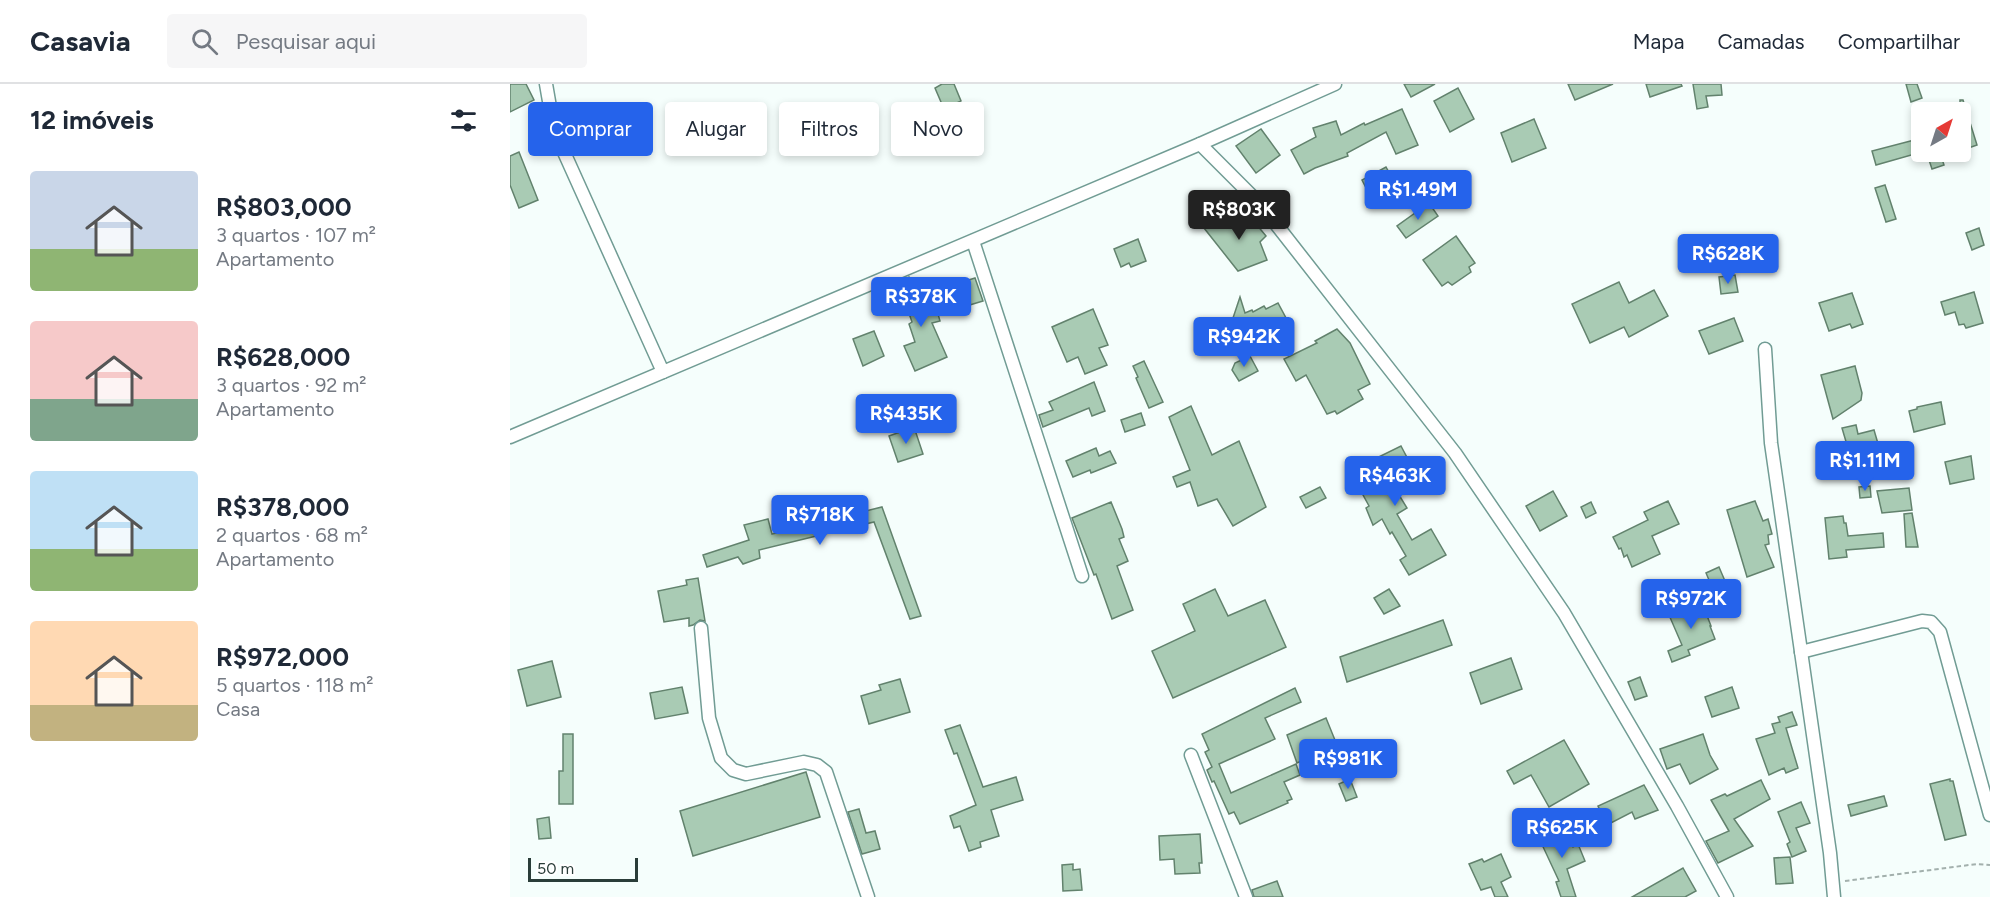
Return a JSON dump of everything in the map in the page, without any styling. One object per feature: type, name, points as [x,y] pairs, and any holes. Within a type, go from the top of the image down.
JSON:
[{"type":"street","points":[[546,84],[554,130],[663,372]]},
{"type":"street","points":[[510,437],[1200,144],[1335,84]]},
{"type":"street","points":[[1200,144],[1261,205],[1455,453],[1563,613],[1677,806],[1726,897]]},
{"type":"street","points":[[973,241],[1082,576]]},
{"type":"street","points":[[1765,349],[1771,443],[1834,897]]},
{"type":"street","points":[[1801,652],[1922,621],[1931,622],[1940,632],[1990,815]]},
{"type":"street","points":[[701,628],[709,718],[721,758],[733,770],[746,774],[804,762],[817,765],[826,772],[868,897]]},
{"type":"street","points":[[1191,754],[1246,897]]},
{"type":"path","points":[[1833,883],[1977,864],[1990,865]]},
{"type":"building","points":[[510,84],[526,84],[534,100],[510,112]]},
{"type":"building","points":[[942,84],[954,84],[961,101],[941,102],[935,88]]},
{"type":"building","points":[[1404,84],[1435,84],[1411,97]]},
{"type":"building","points":[[1568,84],[1613,84],[1575,100]]},
{"type":"building","points":[[1646,84],[1681,84],[1682,86],[1650,97]]},
{"type":"building","points":[[1693,84],[1721,84],[1722,95],[1706,96],[1708,107],[1697,109]]},
{"type":"building","points":[[1906,84],[1917,84],[1922,98],[1911,102]]},
{"type":"building","points":[[1458,88],[1474,119],[1450,132],[1434,101]]},
{"type":"building","points":[[1402,109],[1418,145],[1396,154],[1386,132],[1347,153],[1348,156],[1304,174],[1291,150],[1316,137],[1313,128],[1336,121],[1341,135],[1364,123],[1365,125]]},
{"type":"building","points":[[1534,119],[1546,148],[1512,162],[1501,133]]},
{"type":"building","points":[[1971,126],[1977,145],[1971,147]]},
{"type":"building","points":[[1261,129],[1280,155],[1256,173],[1236,146]]},
{"type":"building","points":[[1911,141],[1911,155],[1876,165],[1872,151]]},
{"type":"building","points":[[519,152],[538,200],[519,208],[510,185],[510,156]]},
{"type":"building","points":[[1930,162],[1943,162],[1944,165],[1932,169]]},
{"type":"building","points":[[1386,167],[1401,194],[1376,207],[1362,180]]},
{"type":"building","points":[[1885,185],[1896,219],[1886,222],[1875,188]]},
{"type":"building","points":[[1429,203],[1438,216],[1406,238],[1397,226]]},
{"type":"building","points":[[1247,213],[1266,236],[1260,242],[1267,260],[1238,271],[1204,228]]},
{"type":"building","points":[[1979,228],[1984,245],[1972,250],[1966,233]]},
{"type":"building","points":[[1456,236],[1475,263],[1469,267],[1471,272],[1452,285],[1448,282],[1442,286],[1423,260]]},
{"type":"building","points":[[1138,239],[1146,261],[1131,267],[1129,263],[1121,267],[1114,249]]},
{"type":"building","points":[[1735,275],[1738,292],[1721,294],[1719,277]]},
{"type":"building","points":[[909,277],[914,289],[919,287],[927,310],[936,307],[940,321],[932,323],[947,357],[915,371],[904,346],[915,342],[909,324],[912,322],[903,296],[900,297],[895,284]]},
{"type":"building","points":[[975,278],[983,301],[963,307],[956,284]]},
{"type":"building","points":[[1619,282],[1629,303],[1654,290],[1668,316],[1629,337],[1624,327],[1590,343],[1572,304]]},
{"type":"building","points":[[1974,292],[1983,323],[1966,328],[1964,324],[1959,325],[1955,312],[1945,315],[1941,302]]},
{"type":"building","points":[[1852,293],[1863,324],[1852,328],[1850,324],[1829,331],[1819,303]]},
{"type":"building","points":[[1240,297],[1245,313],[1252,310],[1253,312],[1264,306],[1266,309],[1278,303],[1286,318],[1274,324],[1266,347],[1239,337],[1240,333],[1229,330]]},
{"type":"building","points":[[1093,309],[1108,345],[1099,348],[1107,365],[1085,374],[1078,357],[1067,362],[1052,327]]},
{"type":"building","points":[[1734,318],[1743,341],[1709,354],[1699,331]]},
{"type":"building","points":[[1337,329],[1350,343],[1370,384],[1358,390],[1363,399],[1337,414],[1335,411],[1327,414],[1306,375],[1296,381],[1284,359],[1317,343],[1315,341]]},
{"type":"building","points":[[874,331],[884,356],[863,366],[853,339]]},
{"type":"building","points":[[1250,356],[1258,371],[1239,381],[1232,370],[1235,363]]},
{"type":"building","points":[[1144,361],[1163,402],[1149,408],[1133,366]]},
{"type":"building","points":[[1855,366],[1862,393],[1861,400],[1833,419],[1821,375]]},
{"type":"building","points":[[1094,382],[1105,411],[1092,416],[1089,408],[1043,427],[1039,415],[1053,410],[1049,402]]},
{"type":"building","points":[[1941,402],[1945,424],[1914,432],[1909,411]]},
{"type":"building","points":[[1191,406],[1212,455],[1239,441],[1266,507],[1233,526],[1217,499],[1198,506],[1190,482],[1177,487],[1173,477],[1190,470],[1169,417]]},
{"type":"building","points":[[1141,413],[1145,425],[1125,432],[1121,420]]},
{"type":"building","points":[[1856,425],[1858,434],[1874,430],[1881,454],[1868,457],[1866,449],[1853,452],[1851,444],[1847,445],[1842,428]]},
{"type":"building","points":[[914,427],[923,454],[898,462],[889,436]]},
{"type":"building","points":[[1401,446],[1412,467],[1401,473],[1409,489],[1399,495],[1407,508],[1397,514],[1412,540],[1431,529],[1446,555],[1409,575],[1400,560],[1406,556],[1382,519],[1373,525],[1366,508],[1369,506],[1350,471]]},
{"type":"building","points":[[1096,448],[1099,456],[1110,451],[1116,463],[1073,477],[1066,461]]},
{"type":"building","points":[[1971,456],[1974,479],[1950,484],[1945,462]]},
{"type":"building","points":[[1870,486],[1871,497],[1860,498],[1859,487]]},
{"type":"building","points":[[1320,487],[1326,498],[1306,508],[1300,497]]},
{"type":"building","points":[[1909,488],[1912,510],[1882,513],[1877,491]]},
{"type":"building","points":[[1553,491],[1567,516],[1540,531],[1526,506]]},
{"type":"building","points":[[1668,501],[1679,524],[1652,536],[1660,554],[1632,567],[1627,555],[1624,557],[1613,537],[1648,520],[1644,512]]},
{"type":"building","points":[[1755,501],[1763,521],[1768,519],[1772,534],[1768,535],[1769,544],[1765,545],[1774,567],[1747,577],[1727,510]]},
{"type":"building","points":[[1111,502],[1122,529],[1124,537],[1119,539],[1128,561],[1117,566],[1133,610],[1112,619],[1072,518]]},
{"type":"building","points":[[1591,502],[1596,513],[1586,518],[1581,507]]},
{"type":"building","points":[[882,507],[921,616],[910,619],[874,522],[759,550],[760,558],[743,564],[738,557],[707,567],[703,555],[749,540],[744,525],[768,519],[772,534]]},
{"type":"building","points":[[1912,513],[1918,547],[1906,547],[1904,514]]},
{"type":"building","points":[[1843,516],[1848,536],[1883,533],[1884,547],[1846,550],[1847,557],[1829,559],[1825,518]]},
{"type":"building","points":[[1719,567],[1728,588],[1715,594],[1706,573]]},
{"type":"building","points":[[698,578],[705,621],[700,620],[689,626],[689,618],[664,622],[658,591],[687,585],[686,580]]},
{"type":"building","points":[[1215,589],[1228,616],[1265,600],[1286,647],[1173,698],[1152,651],[1195,631],[1183,604]]},
{"type":"building","points":[[1389,589],[1400,606],[1384,614],[1374,598]]},
{"type":"building","points":[[1704,602],[1715,639],[1688,650],[1690,655],[1672,662],[1668,651],[1682,645],[1669,615]]},
{"type":"building","points":[[1443,620],[1452,645],[1347,682],[1340,657]]},
{"type":"building","points":[[1511,658],[1522,689],[1481,704],[1470,673]]},
{"type":"building","points":[[552,661],[561,697],[527,706],[518,670]]},
{"type":"building","points":[[1640,677],[1647,696],[1635,700],[1628,682]]},
{"type":"building","points":[[900,679],[910,712],[869,724],[861,696],[881,690],[879,685]]},
{"type":"building","points":[[682,687],[688,713],[655,719],[650,693]]},
{"type":"building","points":[[1732,687],[1739,708],[1712,717],[1705,697]]},
{"type":"building","points":[[1295,688],[1301,702],[1265,718],[1275,739],[1219,764],[1231,793],[1296,764],[1300,775],[1284,782],[1292,799],[1287,801],[1288,803],[1240,824],[1234,812],[1229,814],[1214,781],[1212,782],[1207,770],[1212,767],[1205,752],[1209,750],[1202,734]]},
{"type":"building","points":[[1792,712],[1797,725],[1786,728],[1798,768],[1786,773],[1784,768],[1769,775],[1756,739],[1775,733],[1772,724],[1780,722],[1778,717]]},
{"type":"building","points":[[1326,718],[1337,745],[1297,763],[1287,735]]},
{"type":"building","points":[[960,725],[983,787],[1016,777],[1023,800],[991,810],[999,836],[980,842],[981,847],[969,851],[960,826],[954,828],[950,816],[976,805],[957,753],[954,754],[945,730]]},
{"type":"building","points":[[563,734],[573,734],[573,804],[559,804],[559,771],[563,771]]},
{"type":"building","points":[[1703,734],[1710,755],[1718,769],[1690,784],[1680,764],[1667,769],[1660,749]]},
{"type":"building","points":[[1564,740],[1589,784],[1549,807],[1531,775],[1514,784],[1507,771]]},
{"type":"building","points":[[806,772],[820,817],[693,856],[680,811]]},
{"type":"building","points":[[1350,779],[1357,797],[1346,801],[1339,784]]},
{"type":"building","points":[[1950,779],[1953,781],[1966,835],[1945,840],[1930,784]]},
{"type":"building","points":[[1761,780],[1770,799],[1734,819],[1753,846],[1718,863],[1706,841],[1729,831],[1711,800],[1725,794],[1727,796]]},
{"type":"building","points":[[1644,785],[1658,810],[1635,819],[1632,812],[1607,825],[1598,806]]},
{"type":"building","points":[[1884,796],[1887,806],[1851,816],[1848,805]]},
{"type":"building","points":[[1801,802],[1810,823],[1796,828],[1806,851],[1792,857],[1787,844],[1790,842],[1778,812]]},
{"type":"building","points":[[859,809],[866,833],[875,831],[880,849],[862,854],[848,812]]},
{"type":"building","points":[[549,817],[551,838],[539,839],[537,819]]},
{"type":"building","points":[[1559,827],[1566,841],[1569,840],[1573,847],[1578,844],[1585,861],[1567,869],[1576,897],[1561,897],[1556,882],[1559,881],[1538,836]]},
{"type":"building","points":[[1200,834],[1202,863],[1199,863],[1200,873],[1175,874],[1174,859],[1160,860],[1159,836]]},
{"type":"building","points":[[1501,854],[1511,877],[1501,882],[1508,897],[1495,897],[1491,887],[1481,890],[1469,864],[1482,859],[1484,862]]},
{"type":"building","points":[[1790,857],[1793,883],[1776,884],[1774,858]]},
{"type":"building","points":[[1073,864],[1073,870],[1080,869],[1082,890],[1063,891],[1062,865]]},
{"type":"building","points":[[1683,868],[1696,891],[1685,897],[1632,897]]},
{"type":"building","points":[[1277,881],[1283,897],[1254,897],[1252,890]]}]
